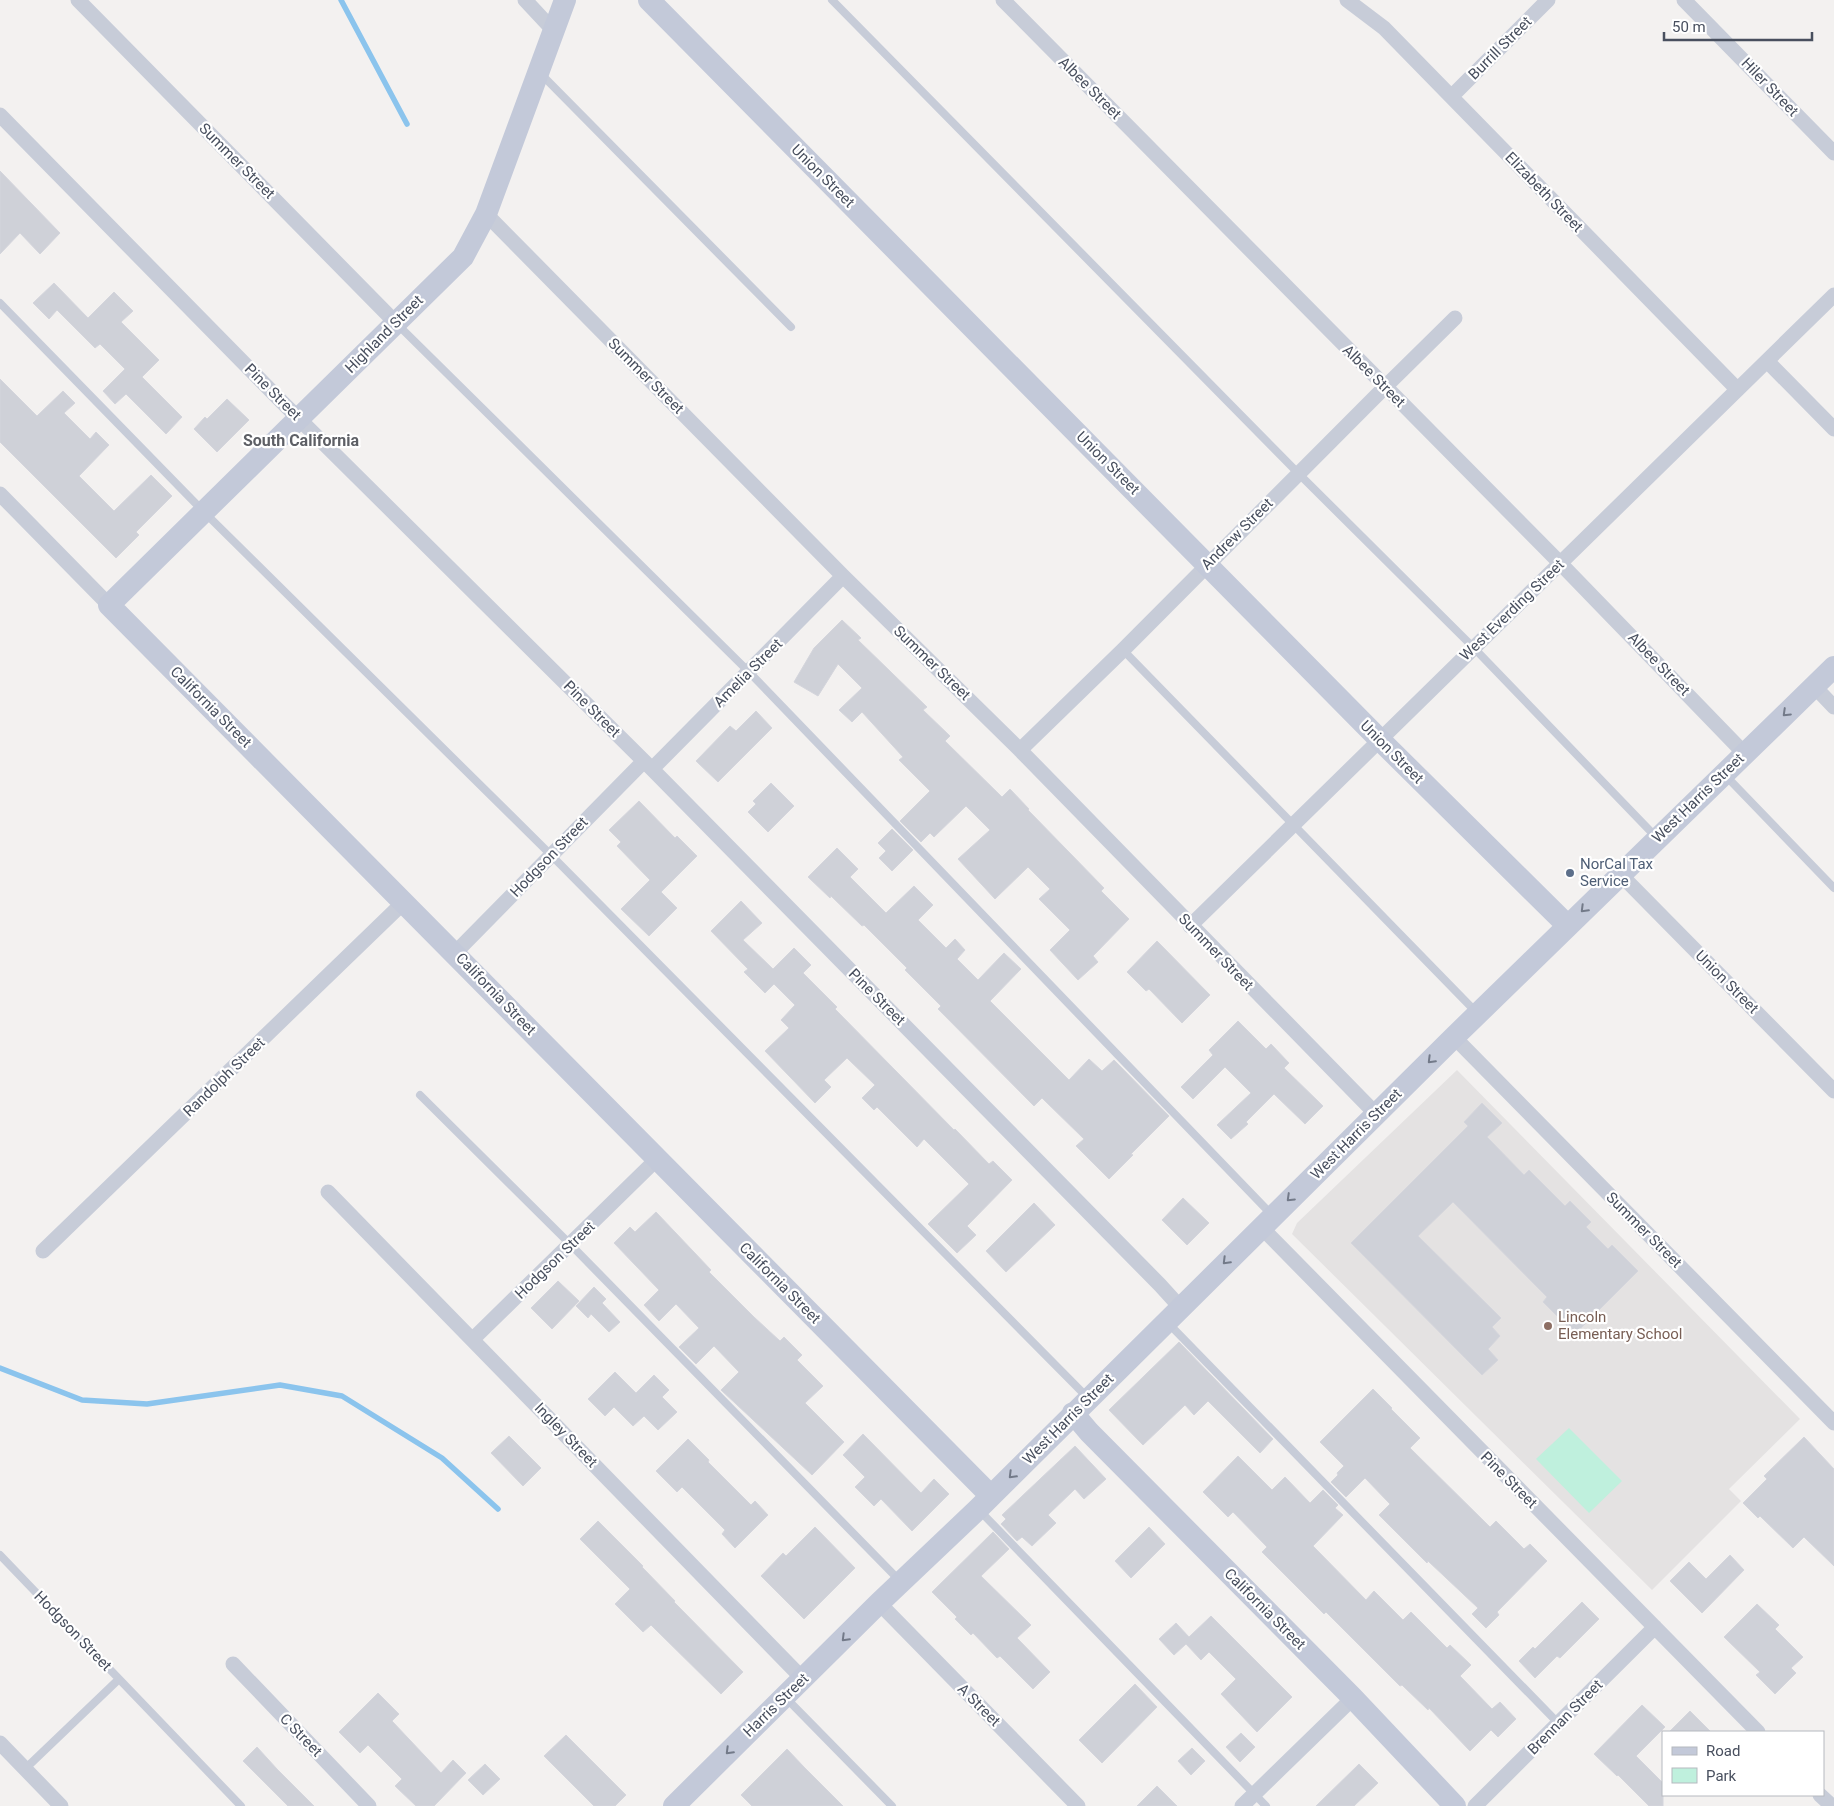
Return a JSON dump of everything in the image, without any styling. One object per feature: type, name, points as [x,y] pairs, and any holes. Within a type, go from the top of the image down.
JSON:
[{"type":"street","name":"Summer Street","points":[[78,0],[395,322]]},
{"type":"street","points":[[525,0],[553,30]]},
{"type":"street","name":"Highland Street","points":[[109,605],[205,513],[395,322],[463,257],[486,214],[565,0]]},
{"type":"street","name":"Union Street","points":[[649,0],[1380,740],[1568,926]]},
{"type":"street","name":"Albee Street","points":[[1003,0],[1384,387],[1560,562],[1744,754]]},
{"type":"street","name":"Elizabeth Street","points":[[1347,0],[1384,28],[1737,389]]},
{"type":"street","name":"Burrill Street","points":[[1452,96],[1548,0]]},
{"type":"street","name":"Hiler Street","points":[[1684,0],[1834,154]]},
{"type":"street","name":"Pine Street","points":[[0,115],[300,419],[648,765],[1153,1278],[1173,1314]]},
{"type":"street","name":"Summer Street","points":[[486,214],[843,576],[1020,750],[1190,926],[1376,1114]]},
{"type":"street","name":"West Everding Street","points":[[1190,926],[1834,295]]},
{"type":"street","name":"Andrew Street","points":[[1020,750],[1123,650],[1455,318]]},
{"type":"street","points":[[1766,361],[1834,429]]},
{"type":"street","name":"California Street","points":[[0,494],[658,1159],[985,1502]]},
{"type":"street","name":"Amelia Street","points":[[648,765],[749,672],[843,576]]},
{"type":"street","name":"West Harris Street","points":[[879,1603],[985,1502],[1454,1037],[1834,667]]},
{"type":"street","points":[[1814,686],[1834,707]]},
{"type":"street","name":"Hodgson Street","points":[[455,953],[551,855],[648,765]]},
{"type":"street","name":"Union Street","points":[[1620,874],[1834,1091]]},
{"type":"street","name":"Randolph Street","points":[[43,1251],[404,902]]},
{"type":"street","name":"Summer Street","points":[[1454,1037],[1834,1424]]},
{"type":"street","name":"Hodgson Street","points":[[473,1339],[658,1159]]},
{"type":"street","name":"Ingley Street","points":[[328,1192],[802,1679]]},
{"type":"street","name":"Pine Street","points":[[1267,1221],[1655,1628],[1757,1731]]},
{"type":"street","name":"California Street","points":[[1081,1406],[1096,1439],[1353,1698],[1455,1806]]},
{"type":"street","name":"Harris Street","points":[[684,1802],[784,1696],[879,1603]]},
{"type":"street","name":"A Street","points":[[879,1603],[1078,1806]]},
{"type":"street","name":"Brennan Street","points":[[1475,1806],[1655,1628]]},
{"type":"street","name":"C Street","points":[[233,1664],[369,1806]]},
{"type":"street","points":[[1242,1806],[1353,1698]]},
{"type":"street","points":[[0,1743],[61,1806]]},
{"type":"street","points":[[1821,1796],[1832,1806]]},
{"type":"lane","points":[[832,0],[1298,473],[1473,647],[1657,838]]},
{"type":"lane","points":[[538,71],[791,327]]},
{"type":"lane","points":[[0,304],[205,513],[551,855],[1081,1406]]},
{"type":"lane","points":[[395,322],[749,672],[1267,1221]]},
{"type":"lane","points":[[1123,650],[1478,1014]]},
{"type":"lane","points":[[1724,773],[1834,888]]},
{"type":"lane","points":[[420,1095],[570,1244],[901,1582]]},
{"type":"lane","points":[[1173,1314],[1559,1724]]},
{"type":"lane","points":[[985,1502],[1266,1806]]},
{"type":"lane","name":"Hodgson Street","points":[[0,1555],[119,1679],[26,1768]]},
{"type":"lane","points":[[119,1679],[241,1806]]},
{"type":"lane","points":[[784,1696],[892,1806]]},
{"type":"shaded area","name":"Lincoln Elementary School","points":[[1457,1070],[1800,1419],[1729,1489],[1741,1501],[1652,1590],[1292,1234],[1297,1223]]},
{"type":"green space","points":[[1569,1428],[1622,1481],[1589,1513],[1536,1459]]},
{"type":"building","points":[[0,171],[60,233],[40,254],[20,233],[0,254]]},
{"type":"building","points":[[54,283],[88,318],[114,292],[133,311],[121,322],[159,360],[142,377],[182,417],[166,434],[126,394],[115,404],[103,391],[125,369],[100,344],[95,348],[57,310],[49,319],[33,303]]},
{"type":"building","points":[[0,379],[37,416],[63,391],[75,403],[64,413],[90,439],[96,432],[109,445],[79,476],[114,511],[151,475],[172,496],[136,532],[139,535],[116,558],[0,442]]},
{"type":"building","points":[[227,399],[249,420],[217,452],[194,429]]},
{"type":"building","points":[[842,620],[861,638],[858,640],[927,707],[923,710],[950,736],[945,741],[1002,797],[1010,789],[1104,888],[1101,891],[1129,919],[1093,956],[1098,962],[1078,980],[1050,950],[1070,930],[1039,899],[1050,889],[1028,867],[995,899],[958,859],[990,830],[966,806],[934,837],[930,833],[921,842],[900,821],[930,791],[899,760],[903,757],[862,712],[852,722],[839,710],[862,688],[838,664],[818,696],[794,682],[814,648]]},
{"type":"building","points":[[756,711],[772,728],[718,782],[696,761],[730,726],[736,731]]},
{"type":"building","points":[[771,783],[794,806],[768,832],[748,812],[756,804],[753,801]]},
{"type":"building","points":[[639,801],[675,838],[677,836],[697,856],[661,892],[677,908],[649,936],[621,909],[650,880],[617,846],[621,842],[609,830]]},
{"type":"building","points":[[892,829],[913,850],[892,871],[879,858],[886,851],[878,843]]},
{"type":"building","points":[[837,848],[858,869],[850,877],[886,913],[914,886],[933,905],[918,920],[946,948],[955,939],[965,950],[957,959],[978,980],[1004,953],[1021,969],[990,1001],[1069,1080],[1089,1059],[1102,1071],[1114,1060],[1169,1116],[1109,1179],[1076,1146],[1084,1139],[1042,1098],[1034,1106],[938,1009],[941,1006],[905,970],[907,968],[864,925],[862,926],[808,877]]},
{"type":"building","points":[[741,901],[762,923],[743,940],[773,969],[794,948],[811,965],[803,973],[837,1007],[835,1009],[989,1164],[993,1161],[1012,1180],[967,1226],[976,1235],[957,1253],[928,1224],[969,1184],[924,1139],[917,1147],[877,1107],[874,1110],[862,1098],[875,1085],[847,1058],[824,1080],[831,1087],[815,1103],[765,1051],[789,1028],[781,1020],[795,1005],[774,984],[765,993],[744,972],[748,969],[711,931]]},
{"type":"building","points":[[1157,941],[1210,995],[1182,1023],[1149,989],[1146,991],[1127,972]]},
{"type":"building","points":[[1238,1021],[1266,1049],[1271,1044],[1289,1063],[1284,1068],[1323,1106],[1305,1124],[1274,1094],[1246,1122],[1248,1124],[1231,1139],[1217,1125],[1251,1093],[1225,1067],[1193,1099],[1181,1087],[1213,1055],[1209,1050]]},
{"type":"building","points":[[1482,1103],[1502,1123],[1487,1137],[1524,1175],[1529,1170],[1565,1206],[1570,1201],[1591,1222],[1586,1227],[1608,1249],[1612,1245],[1638,1271],[1575,1334],[1543,1302],[1547,1297],[1453,1202],[1418,1236],[1501,1318],[1492,1327],[1500,1336],[1488,1349],[1498,1360],[1482,1375],[1351,1243],[1468,1126],[1464,1122]]},
{"type":"building","points":[[1183,1198],[1209,1223],[1187,1245],[1162,1220]]},
{"type":"building","points":[[1034,1203],[1055,1225],[1006,1272],[986,1251]]},
{"type":"building","points":[[656,1212],[711,1270],[709,1272],[754,1317],[780,1341],[784,1337],[802,1355],[797,1360],[823,1386],[805,1403],[844,1442],[812,1475],[721,1390],[739,1372],[714,1346],[696,1364],[679,1347],[699,1328],[676,1304],[659,1321],[644,1305],[659,1290],[614,1243],[630,1227],[635,1232]]},
{"type":"building","points":[[558,1281],[579,1301],[552,1329],[531,1308]]},
{"type":"building","points":[[594,1287],[606,1299],[602,1303],[620,1322],[609,1332],[591,1314],[588,1318],[576,1306]]},
{"type":"building","points":[[1179,1342],[1273,1439],[1260,1453],[1208,1401],[1194,1415],[1185,1405],[1143,1445],[1109,1410]]},
{"type":"building","points":[[615,1372],[636,1393],[654,1375],[669,1390],[662,1397],[677,1412],[658,1430],[644,1416],[633,1426],[614,1407],[605,1416],[588,1399]]},
{"type":"building","points":[[1373,1389],[1420,1438],[1410,1448],[1490,1527],[1496,1521],[1524,1549],[1530,1544],[1547,1561],[1497,1612],[1499,1615],[1486,1628],[1472,1614],[1478,1608],[1428,1561],[1427,1563],[1379,1515],[1390,1504],[1365,1478],[1346,1497],[1331,1482],[1344,1466],[1320,1442]]},
{"type":"building","points":[[863,1434],[921,1493],[934,1479],[949,1494],[912,1531],[881,1499],[874,1506],[855,1487],[865,1477],[843,1455]]},
{"type":"building","points":[[509,1436],[541,1468],[523,1486],[491,1453]]},
{"type":"building","points":[[1804,1437],[1834,1469],[1834,1566],[1804,1537],[1793,1548],[1760,1516],[1758,1518],[1743,1503],[1767,1479],[1764,1476]]},
{"type":"building","points":[[688,1439],[751,1505],[755,1501],[768,1515],[735,1548],[722,1534],[725,1530],[682,1487],[677,1492],[656,1471]]},
{"type":"building","points":[[1075,1446],[1106,1479],[1084,1499],[1075,1489],[1048,1515],[1056,1523],[1032,1546],[1022,1537],[1017,1541],[1001,1524],[1006,1519],[1002,1515]]},
{"type":"building","points":[[1238,1456],[1272,1490],[1285,1477],[1310,1503],[1323,1490],[1338,1505],[1335,1508],[1343,1515],[1313,1546],[1366,1600],[1374,1591],[1403,1620],[1411,1612],[1447,1648],[1450,1645],[1471,1665],[1460,1676],[1492,1709],[1500,1702],[1516,1719],[1498,1737],[1491,1730],[1470,1751],[1429,1708],[1428,1710],[1402,1685],[1400,1686],[1326,1612],[1324,1614],[1262,1552],[1267,1547],[1233,1512],[1228,1517],[1203,1492]]},
{"type":"building","points":[[598,1521],[743,1672],[721,1694],[651,1625],[643,1632],[615,1604],[630,1589],[580,1539]]},
{"type":"building","points":[[815,1527],[855,1568],[804,1619],[761,1576],[783,1553],[786,1556]]},
{"type":"building","points":[[1149,1527],[1165,1544],[1131,1578],[1115,1561]]},
{"type":"building","points":[[993,1532],[1009,1549],[981,1576],[1031,1625],[1017,1638],[1050,1672],[1033,1689],[1000,1656],[997,1658],[973,1633],[971,1635],[955,1619],[957,1617],[932,1592]]},
{"type":"building","points":[[1730,1555],[1744,1570],[1702,1613],[1670,1581],[1689,1562],[1706,1579]]},
{"type":"building","points":[[1582,1602],[1599,1619],[1560,1658],[1557,1656],[1535,1678],[1519,1661],[1533,1647],[1535,1649]]},
{"type":"building","points":[[1757,1604],[1779,1625],[1775,1629],[1803,1657],[1791,1668],[1796,1673],[1775,1694],[1756,1675],[1760,1672],[1724,1637]]},
{"type":"building","points":[[1211,1616],[1292,1697],[1257,1732],[1221,1694],[1236,1679],[1209,1652],[1201,1660],[1186,1644],[1174,1655],[1159,1639],[1176,1623],[1189,1637]]},
{"type":"building","points":[[1135,1684],[1157,1707],[1102,1763],[1079,1740]]},
{"type":"building","points":[[378,1693],[399,1714],[392,1721],[441,1773],[453,1760],[466,1773],[434,1806],[416,1806],[395,1786],[402,1779],[368,1745],[360,1753],[339,1732]]},
{"type":"building","points":[[1642,1705],[1665,1727],[1636,1756],[1662,1782],[1663,1806],[1649,1806],[1594,1754]]},
{"type":"building","points":[[1690,1711],[1710,1731],[1670,1731]]},
{"type":"building","points":[[1241,1733],[1255,1747],[1240,1762],[1226,1747]]},
{"type":"building","points":[[566,1735],[626,1795],[615,1806],[594,1806],[544,1756]]},
{"type":"building","points":[[257,1747],[314,1806],[288,1806],[243,1761]]},
{"type":"building","points":[[1192,1748],[1205,1761],[1191,1775],[1178,1761]]},
{"type":"building","points":[[787,1749],[843,1806],[752,1806],[741,1795]]},
{"type":"building","points":[[485,1764],[500,1779],[483,1795],[468,1780]]},
{"type":"building","points":[[1359,1764],[1378,1783],[1354,1806],[1316,1806]]},
{"type":"building","points":[[1157,1786],[1177,1806],[1137,1806]]},
{"type":"waterway","points":[[341,0],[407,124]]},
{"type":"waterway","points":[[0,1368],[82,1400],[147,1404],[280,1385],[342,1396],[442,1458],[498,1509]]},
{"type":"place","name":"NorCal Tax Service","points":[[1570,873]]},
{"type":"place","name":"Lincoln Elementary School","points":[[1548,1326]]},
{"type":"district","name":"South California","points":[[301,440]]}]
